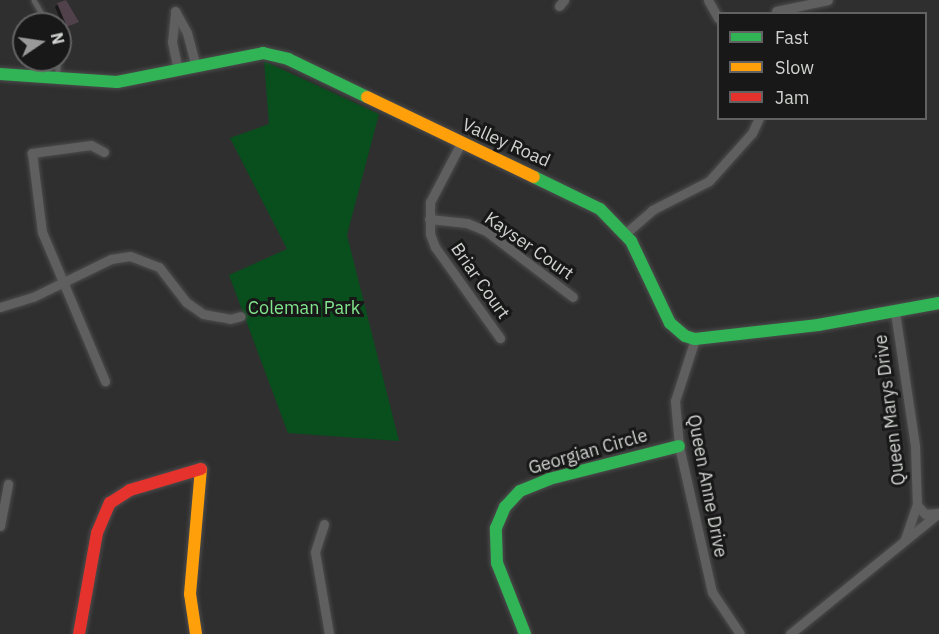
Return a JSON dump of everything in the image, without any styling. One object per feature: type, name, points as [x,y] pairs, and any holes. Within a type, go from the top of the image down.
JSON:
[{"type":"street","points":[[173,0],[175,11],[172,42],[178,70]]},
{"type":"street","points":[[708,0],[717,16]]},
{"type":"street","points":[[776,11],[828,0]]},
{"type":"street","points":[[175,11],[188,33],[196,66]]},
{"type":"street","name":"Valley Road","points":[[0,74],[57,76],[117,82],[247,55],[277,54],[461,143],[577,195],[612,218],[626,234],[670,323],[685,336],[695,339]]},
{"type":"street","points":[[626,234],[652,210],[709,181],[752,133],[758,120]]},
{"type":"street","name":"Briar Court","points":[[461,143],[430,202],[429,219],[435,247],[500,338]]},
{"type":"street","points":[[104,152],[91,145],[32,153],[42,232],[105,381]]},
{"type":"street","name":"Kayser Court","points":[[429,219],[467,223],[486,231],[573,297]]},
{"type":"street","points":[[0,307],[63,283],[111,259],[141,258],[159,267],[186,302],[202,314],[230,319],[241,316]]},
{"type":"street","points":[[695,339],[895,312],[939,303]]},
{"type":"street","name":"Queen Marys Drive","points":[[895,312],[915,446],[917,505],[905,541]]},
{"type":"street","name":"Queen Anne Drive","points":[[695,339],[675,401],[679,446],[712,592],[740,634]]},
{"type":"street","name":"Georgian Circle","points":[[525,634],[497,563],[496,528],[504,507],[520,491],[549,479],[679,446]]},
{"type":"street","points":[[79,634],[97,533],[110,503],[130,490],[203,468],[190,594],[196,634]]},
{"type":"street","points":[[0,526],[8,484]]},
{"type":"street","name":"Queen Marys Drive","points":[[917,505],[925,514],[939,513]]},
{"type":"street","points":[[790,634],[939,513]]},
{"type":"street","points":[[324,524],[315,552],[329,634]]},
{"type":"lane","points":[[57,72],[57,76]]},
{"type":"green space","name":"Coleman Park","points":[[264,61],[379,114],[347,235],[399,441],[288,433],[229,275],[287,249],[230,138],[269,124]]},
{"type":"building","points":[[66,0],[79,22],[72,25],[72,12],[61,12],[57,3]]},
{"type":"traffic: fast","points":[[0,74],[117,82],[263,53],[288,59],[367,97]]},
{"type":"traffic: fast","points":[[534,177],[600,209],[631,241],[670,323],[685,336],[695,339],[818,325],[939,303]]},
{"type":"traffic: fast","points":[[525,634],[497,563],[496,528],[505,507],[520,491],[549,479],[679,446]]},
{"type":"traffic: slow","points":[[367,97],[534,177]]},
{"type":"traffic: slow","points":[[196,634],[190,594],[201,469]]},
{"type":"traffic: jam","points":[[79,634],[97,533],[110,503],[130,490],[201,469]]}]
